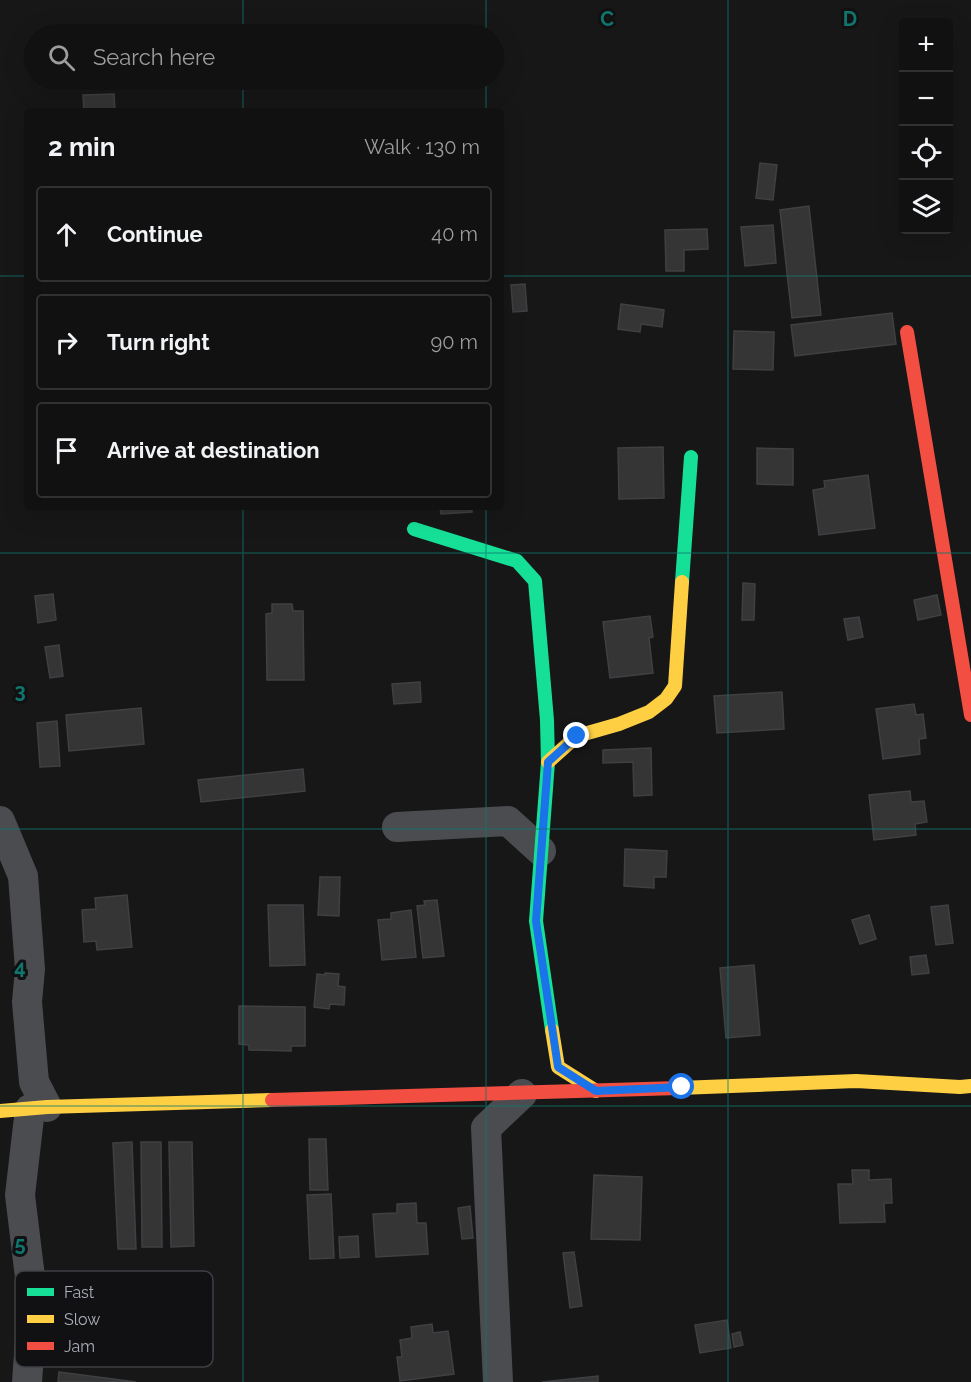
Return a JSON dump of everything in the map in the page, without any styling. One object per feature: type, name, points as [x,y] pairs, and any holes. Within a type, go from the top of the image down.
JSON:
[{"type":"street","points":[[907,332],[971,716]]},
{"type":"street","points":[[548,762],[577,736],[619,724],[649,712],[666,699],[675,686],[691,456]]},
{"type":"street","points":[[414,529],[517,561],[535,581],[547,720],[548,762],[536,921],[544,1085]]},
{"type":"street","points":[[547,720],[577,736]]},
{"type":"street","points":[[397,827],[507,821],[545,809]]},
{"type":"street","points":[[0,821],[23,876],[30,969],[27,1002],[38,1108],[20,1195],[29,1271]]},
{"type":"street","points":[[507,821],[542,851]]},
{"type":"street","points":[[0,1111],[457,1094],[544,1085],[596,1091],[856,1081],[971,1086]]},
{"type":"street","points":[[486,1128],[544,1085],[596,1091]]},
{"type":"street","points":[[457,1094],[486,1128],[498,1382]]},
{"type":"street","points":[[27,1382],[28,1367]]},
{"type":"building","points":[[114,94],[115,108],[84,108],[83,95]]},
{"type":"building","points":[[760,163],[777,165],[773,200],[756,198]]},
{"type":"building","points":[[809,206],[821,315],[792,318],[780,210]]},
{"type":"building","points":[[773,225],[776,263],[745,266],[741,227]]},
{"type":"building","points":[[707,229],[708,249],[684,250],[684,271],[666,271],[665,230]]},
{"type":"building","points":[[525,284],[527,311],[513,312],[511,285]]},
{"type":"building","points":[[621,304],[664,310],[662,327],[641,324],[640,332],[618,329]]},
{"type":"building","points":[[892,313],[896,344],[795,356],[791,325]]},
{"type":"building","points":[[734,331],[774,332],[773,370],[733,369]]},
{"type":"building","points":[[663,447],[664,498],[619,499],[618,448]]},
{"type":"building","points":[[757,448],[793,449],[793,485],[757,484]]},
{"type":"building","points":[[868,475],[875,528],[819,535],[813,490],[825,488],[824,481]]},
{"type":"building","points":[[440,510],[472,510],[472,512],[441,514]]},
{"type":"building","points":[[743,583],[755,584],[754,620],[742,620]]},
{"type":"building","points":[[53,594],[56,620],[38,623],[35,596]]},
{"type":"building","points":[[937,595],[941,615],[918,620],[914,600]]},
{"type":"building","points":[[272,604],[292,604],[293,611],[303,611],[304,680],[267,680],[266,614],[272,613]]},
{"type":"building","points":[[650,616],[653,637],[649,638],[653,673],[610,678],[603,622]]},
{"type":"building","points":[[859,617],[863,637],[848,640],[844,619]]},
{"type":"building","points":[[59,645],[63,676],[50,678],[45,647]]},
{"type":"building","points":[[420,682],[421,702],[394,704],[392,684]]},
{"type":"building","points":[[782,692],[784,729],[717,733],[714,696]]},
{"type":"building","points":[[914,704],[916,715],[923,714],[926,738],[919,739],[920,754],[883,759],[876,709]]},
{"type":"building","points":[[141,708],[144,744],[69,751],[66,715]]},
{"type":"building","points":[[57,721],[60,766],[40,767],[37,723]]},
{"type":"building","points":[[651,748],[652,795],[634,796],[633,762],[603,763],[603,750]]},
{"type":"building","points":[[303,769],[305,791],[201,802],[198,780]]},
{"type":"building","points":[[910,791],[911,802],[924,801],[927,822],[915,824],[916,835],[874,840],[869,795]]},
{"type":"building","points":[[625,849],[667,851],[666,877],[654,877],[654,888],[624,886]]},
{"type":"building","points":[[320,877],[340,877],[339,916],[318,915]]},
{"type":"building","points":[[127,895],[132,947],[97,950],[96,941],[84,942],[82,910],[96,909],[95,898]]},
{"type":"building","points":[[437,900],[444,956],[423,958],[417,906],[425,905],[424,901]]},
{"type":"building","points":[[268,905],[303,905],[305,965],[270,966]]},
{"type":"building","points":[[948,905],[953,943],[936,945],[931,907]]},
{"type":"building","points":[[411,910],[416,957],[382,960],[378,920],[391,919],[391,913]]},
{"type":"building","points":[[869,915],[876,939],[860,944],[852,920]]},
{"type":"building","points":[[926,955],[929,973],[912,975],[910,957]]},
{"type":"building","points":[[754,965],[760,1035],[726,1038],[720,968]]},
{"type":"building","points":[[325,973],[339,974],[338,986],[345,987],[344,1005],[330,1004],[329,1009],[314,1007],[317,974],[325,975]]},
{"type":"building","points":[[239,1006],[305,1007],[305,1046],[291,1046],[291,1051],[249,1050],[249,1045],[239,1044]]},
{"type":"building","points":[[309,1139],[326,1139],[328,1190],[310,1190]]},
{"type":"building","points":[[132,1142],[136,1249],[118,1249],[113,1143]]},
{"type":"building","points":[[141,1142],[161,1142],[162,1247],[142,1247]]},
{"type":"building","points":[[169,1142],[192,1142],[194,1246],[171,1247]]},
{"type":"building","points":[[852,1170],[869,1170],[869,1180],[891,1179],[892,1203],[884,1203],[885,1222],[840,1223],[838,1184],[853,1184]]},
{"type":"building","points":[[594,1175],[642,1177],[640,1240],[591,1239]]},
{"type":"building","points":[[331,1194],[334,1258],[310,1259],[307,1195]]},
{"type":"building","points":[[416,1203],[417,1223],[426,1223],[428,1254],[376,1257],[373,1214],[397,1213],[397,1204]]},
{"type":"building","points":[[470,1206],[473,1238],[462,1239],[458,1208]]},
{"type":"building","points":[[358,1236],[359,1257],[340,1258],[339,1237]]},
{"type":"building","points":[[574,1252],[582,1306],[570,1308],[563,1253]]},
{"type":"building","points":[[727,1320],[731,1348],[700,1353],[695,1325]]},
{"type":"building","points":[[432,1324],[433,1333],[448,1331],[454,1374],[400,1381],[397,1357],[402,1357],[400,1340],[412,1338],[411,1327]]},
{"type":"building","points":[[740,1332],[743,1345],[734,1347],[732,1334]]},
{"type":"building","points":[[59,1372],[136,1382],[58,1382]]},
{"type":"building","points":[[598,1376],[598,1382],[542,1382]]},
{"type":"traffic: fast","points":[[682,582],[691,457]]},
{"type":"traffic: fast","points":[[414,529],[517,561],[535,581],[547,720],[548,762],[536,921],[552,1030]]},
{"type":"traffic: slow","points":[[548,762],[577,736],[619,724],[649,712],[666,699],[675,686],[682,582]]},
{"type":"traffic: slow","points":[[552,1030],[558,1067],[596,1091]]},
{"type":"traffic: slow","points":[[679,1088],[856,1081],[971,1086]]},
{"type":"traffic: slow","points":[[0,1111],[47,1107],[272,1100]]},
{"type":"traffic: jam","points":[[907,332],[971,715]]},
{"type":"traffic: jam","points":[[272,1100],[679,1088]]},
{"type":"route","points":[[577,736],[548,762],[536,921],[558,1067],[596,1091],[682,1087]]}]
